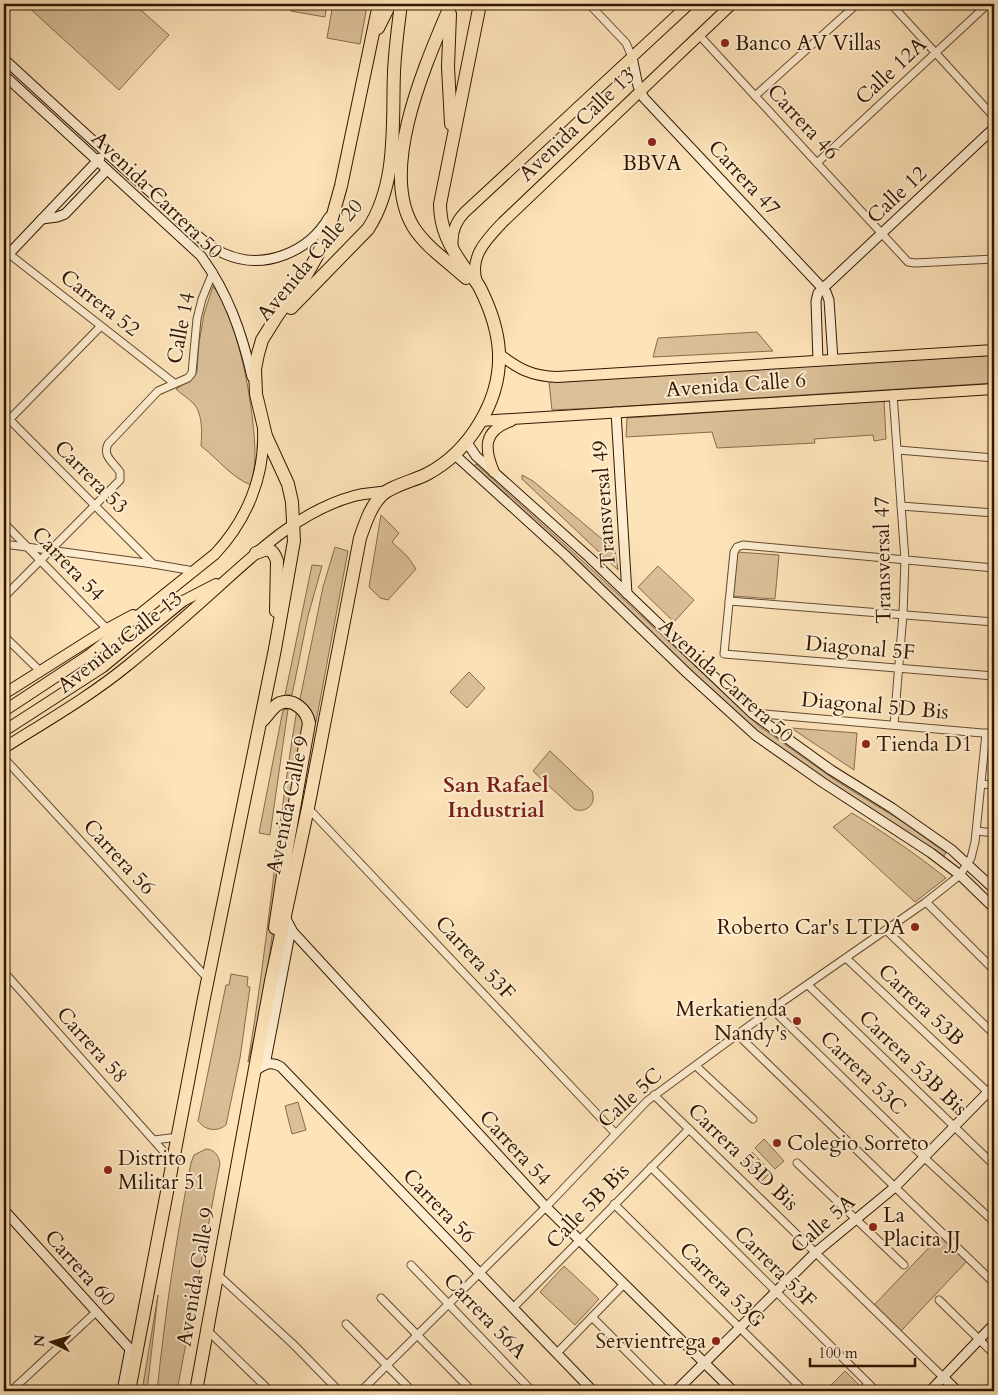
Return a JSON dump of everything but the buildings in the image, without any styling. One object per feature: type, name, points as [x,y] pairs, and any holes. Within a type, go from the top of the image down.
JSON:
[{"type":"highway","name":"Avenida Calle 20","points":[[294,541],[292,502],[288,484],[271,447],[263,422],[256,394],[256,369],[262,340],[305,277],[329,229],[338,198],[379,4]]},
{"type":"highway","points":[[371,44],[390,4]]},
{"type":"highway","name":"Avenida Calle 20","points":[[263,422],[260,382],[262,367],[271,336],[288,311],[368,228],[378,214],[383,201],[392,148],[394,72],[400,4]]},
{"type":"highway","points":[[447,169],[451,127],[448,67],[451,4]]},
{"type":"highway","points":[[451,4],[435,42],[406,129],[400,165],[401,193],[404,209],[423,240],[480,290]]},
{"type":"highway","points":[[480,4],[440,204],[440,214],[445,235],[480,290]]},
{"type":"highway","name":"Avenida Calle 9","points":[[197,1390],[217,1274],[260,1068],[271,981],[308,808],[360,538],[368,518],[380,497],[388,491],[428,474],[455,455],[480,421],[488,406],[494,389],[499,354],[495,325],[480,290]]},
{"type":"highway","name":"Avenida Calle 9","points":[[129,1391],[208,980],[261,724],[294,541]]},
{"type":"highway","points":[[256,553],[263,549],[270,550],[276,556],[275,649]]},
{"type":"highway","points":[[261,724],[274,708],[284,702],[301,708],[308,717],[309,723],[279,898],[271,981]]},
{"type":"highway","points":[[130,1349],[145,1308]]},
{"type":"highway","points":[[138,1391],[145,1308]]},
{"type":"main road","name":"Avenida Calle 13","points":[[453,250],[454,230],[458,220],[465,212],[689,4]]},
{"type":"main road","name":"Avenida Calle 13","points":[[480,290],[475,272],[475,263],[484,242],[732,4]]},
{"type":"main road","name":"Avenida Calle 6","points":[[499,354],[532,374],[557,377],[994,350]]},
{"type":"main road","name":"Avenida Calle 6","points":[[480,421],[994,389]]},
{"type":"main road","points":[[494,472],[488,458],[487,448],[492,433],[503,424],[519,418]]},
{"type":"main road","name":"Avenida Calle 13","points":[[4,694],[110,633],[154,604],[224,544],[236,528],[258,482],[264,440],[263,422]]},
{"type":"main road","name":"Avenida Calle 13","points":[[4,748],[129,664],[272,539],[322,509],[341,501],[354,496],[388,491]]},
{"type":"main road","name":"Avenida Calle 13","points":[[4,731],[93,674],[123,652],[183,601],[229,577]]},
{"type":"main road","name":"Avenida Calle 13","points":[[4,711],[66,671],[110,633]]},
{"type":"main road","points":[[41,708],[67,707]]},
{"type":"street","points":[[590,4],[626,43],[632,57],[640,91]]},
{"type":"street","points":[[755,96],[857,4]]},
{"type":"street","points":[[891,4],[994,117]]},
{"type":"street","name":"Calle 12A","points":[[817,163],[988,4]]},
{"type":"street","name":"Carrera 46","points":[[699,35],[908,262],[994,258]]},
{"type":"street","name":"Avenida Carrera 50","points":[[4,59],[183,222],[218,251],[232,257],[247,260],[268,259],[287,254]]},
{"type":"street","name":"Avenida Carrera 50","points":[[4,75],[201,256],[213,272],[235,316],[245,347],[256,394]]},
{"type":"street","name":"Carrera 47","points":[[640,91],[823,288],[829,300],[832,360]]},
{"type":"street","name":"Calle 12","points":[[823,288],[994,128]]},
{"type":"street","points":[[6,254],[105,152]]},
{"type":"street","points":[[42,219],[65,214],[106,170]]},
{"type":"street","name":"Avenida Calle 20","points":[[287,254],[304,246],[320,230],[334,209],[338,198]]},
{"type":"street","name":"Carrera 52","points":[[6,254],[174,384]]},
{"type":"street","name":"Calle 14","points":[[4,597],[118,483],[121,478],[119,470],[106,455],[107,446],[158,391],[188,378],[192,373],[197,319],[202,299],[213,272]]},
{"type":"street","points":[[818,361],[816,301],[818,294],[823,288]]},
{"type":"street","points":[[6,420],[101,326]]},
{"type":"street","name":"Transversal 47","points":[[893,394],[906,560],[894,725]]},
{"type":"street","name":"Transversal 49","points":[[616,412],[628,594]]},
{"type":"street","name":"Carrera 53","points":[[6,420],[153,564]]},
{"type":"street","name":"Avenida Carrera 50","points":[[466,441],[476,456],[590,558],[752,713],[823,765],[931,834],[968,864],[994,889]]},
{"type":"street","points":[[898,450],[994,458]]},
{"type":"street","name":"Avenida Carrera 50","points":[[455,455],[565,555],[687,673],[756,735],[797,765],[893,827],[960,875],[994,908]]},
{"type":"street","points":[[901,506],[994,513]]},
{"type":"street","name":"Carrera 54","points":[[4,523],[110,633],[123,652]]},
{"type":"street","points":[[4,544],[194,571]]},
{"type":"street","points":[[994,568],[744,545],[736,547],[734,552],[728,601],[994,622]]},
{"type":"street","name":"Diagonal 5F","points":[[728,601],[724,654],[994,676]]},
{"type":"street","points":[[4,636],[40,672]]},
{"type":"street","name":"Diagonal 5D Bis","points":[[752,713],[994,734]]},
{"type":"street","name":"Calle 5C","points":[[361,1391],[546,1207],[647,1101],[772,1009],[926,902],[960,875],[971,858],[977,831],[986,733]]},
{"type":"street","name":"Carrera 56","points":[[4,758],[208,980]]},
{"type":"street","points":[[981,784],[994,785]]},
{"type":"street","name":"Carrera 53F","points":[[308,808],[615,1133]]},
{"type":"street","points":[[977,831],[994,833]]},
{"type":"street","points":[[926,902],[994,970]]},
{"type":"street","name":"Carrera 54","points":[[285,917],[290,929],[546,1207],[733,1391]]},
{"type":"street","points":[[260,1068],[290,929]]},
{"type":"street","points":[[886,930],[994,1034]]},
{"type":"street","name":"Carrera 53B","points":[[846,958],[992,1092]]},
{"type":"street","name":"Carrera 58","points":[[4,972],[173,1162]]},
{"type":"street","name":"Carrera 53B Bis","points":[[808,985],[994,1165]]},
{"type":"street","name":"Carrera 53C","points":[[772,1009],[925,1158],[994,1222]]},
{"type":"street","points":[[738,1035],[994,1283]]},
{"type":"street","name":"Carrera 56","points":[[260,1068],[276,1064],[283,1069],[593,1391]]},
{"type":"street","points":[[696,1066],[754,1119]]},
{"type":"street","name":"Calle 5A","points":[[676,1391],[815,1253],[855,1218],[895,1187],[992,1092]]},
{"type":"street","name":"Carrera 53D Bis","points":[[654,1095],[957,1391]]},
{"type":"street","name":"Calle 5B Bis","points":[[513,1308],[689,1129]]},
{"type":"street","points":[[154,1140],[178,1137]]},
{"type":"street","points":[[798,1163],[904,1265]]},
{"type":"street","name":"Carrera 53F","points":[[651,1167],[876,1391]]},
{"type":"street","name":"Carrera 53G","points":[[614,1204],[804,1391]]},
{"type":"street","name":"Carrera 60","points":[[4,1210],[130,1349]]},
{"type":"street","name":"Carrera 56A","points":[[412,1265],[532,1391]]},
{"type":"street","points":[[217,1274],[293,1344],[339,1391]]},
{"type":"street","points":[[557,1353],[624,1284]]},
{"type":"street","points":[[381,1298],[472,1391]]},
{"type":"street","points":[[939,1300],[994,1354]]},
{"type":"street","points":[[11,1391],[96,1312]]},
{"type":"street","points":[[592,1317],[666,1391]]},
{"type":"street","points":[[346,1324],[412,1391]]},
{"type":"street","points":[[930,1391],[994,1324]]},
{"type":"street","points":[[207,1330],[270,1391]]},
{"type":"street","points":[[122,1391],[130,1349]]},
{"type":"street","points":[[861,1391],[868,1384]]},
{"type":"shaded area","points":[[27,4],[134,4],[169,35],[119,90]]},
{"type":"shaded area","points":[[293,4],[327,4],[325,17],[291,11]]},
{"type":"shaded area","points":[[333,4],[367,6],[360,44],[327,38]]},
{"type":"shaded area","points":[[213,286],[231,320],[249,392],[255,455],[251,485],[231,473],[201,446],[200,417],[196,406],[176,389],[191,380],[197,372],[204,314]]},
{"type":"shaded area","points":[[757,332],[773,351],[653,357],[658,338]]},
{"type":"shaded area","points":[[994,355],[994,383],[597,408],[552,410],[549,382]]},
{"type":"shaded area","points":[[884,401],[886,439],[874,441],[873,435],[814,439],[815,443],[717,448],[712,432],[626,437],[627,418]]},
{"type":"shaded area","points":[[476,464],[759,726],[835,780],[903,822],[946,853],[943,857],[801,764],[755,731],[473,467]]},
{"type":"shaded area","points":[[522,475],[533,481],[615,550],[618,570],[522,479]]},
{"type":"shaded area","points":[[381,515],[399,533],[392,542],[408,557],[416,569],[388,600],[380,598],[369,587]]},
{"type":"shaded area","points":[[335,547],[348,551],[316,722],[300,699],[323,587]]},
{"type":"shaded area","points":[[737,552],[779,555],[775,599],[733,596]]},
{"type":"shaded area","points":[[312,565],[322,566],[308,616],[292,695],[285,695]]},
{"type":"shaded area","points":[[658,566],[694,600],[674,622],[638,587]]},
{"type":"shaded area","points":[[469,672],[485,688],[467,708],[450,692]]},
{"type":"shaded area","points":[[288,709],[270,835],[259,833],[283,710]]},
{"type":"shaded area","points":[[297,709],[304,721],[267,969],[259,1016],[248,1062],[290,753]]},
{"type":"shaded area","points":[[791,728],[857,733],[854,770]]},
{"type":"shaded area","points":[[550,751],[592,791],[592,804],[586,809],[574,809],[533,771]]},
{"type":"shaded area","points":[[852,813],[900,844],[946,878],[915,902],[833,827]]},
{"type":"shaded area","points":[[231,974],[248,977],[247,986],[250,987],[240,1058],[226,1125],[219,1129],[208,1129],[198,1121],[226,985],[229,985]]},
{"type":"shaded area","points":[[298,1102],[306,1130],[292,1134],[285,1106]]},
{"type":"shaded area","points":[[764,1139],[784,1161],[775,1169],[755,1148]]},
{"type":"shaded area","points":[[206,1149],[216,1153],[220,1163],[177,1391],[157,1391],[171,1277],[191,1163],[194,1155]]},
{"type":"shaded area","points":[[752,1152],[771,1172],[761,1182],[741,1163]]},
{"type":"shaded area","points":[[941,1235],[967,1261],[901,1331],[874,1305]]},
{"type":"shaded area","points":[[564,1266],[599,1299],[575,1325],[540,1292]]},
{"type":"shaded area","points":[[158,1295],[147,1391],[142,1391]]},
{"type":"shaded area","points":[[845,1371],[860,1386],[854,1391],[825,1391]]},
{"type":"place","name":"Banco AV Villas","points":[[725,43]]},
{"type":"place","name":"BBVA","points":[[652,142]]},
{"type":"place","name":"Tienda D1","points":[[866,744]]},
{"type":"place","name":"Roberto Car's LTDA","points":[[915,927]]},
{"type":"place","name":"Merkatienda Nandy's","points":[[797,1021]]},
{"type":"place","name":"Colegio Sorreto","points":[[777,1143]]},
{"type":"place","name":"Distrito Militar 51","points":[[108,1170]]},
{"type":"place","name":"La Placita JJ","points":[[873,1227]]},
{"type":"place","name":"Servientrega","points":[[716,1341]]},
{"type":"district","name":"San Rafael Industrial","points":[[496,798]]}]
